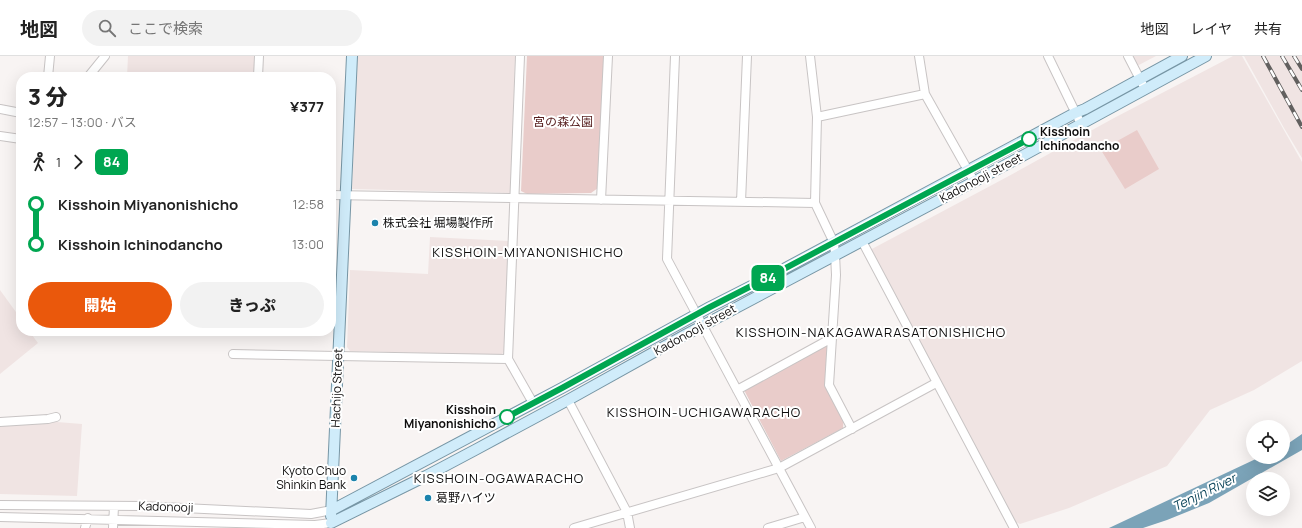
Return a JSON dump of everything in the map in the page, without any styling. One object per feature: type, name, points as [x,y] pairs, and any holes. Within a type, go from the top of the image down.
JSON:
[{"type":"main road","name":"Hachijo Street","points":[[331,525],[352,56]]},
{"type":"main road","name":"Kadonooji street","points":[[331,525],[475,450],[835,254],[1081,124],[1143,85],[1182,56]]},
{"type":"main road","name":"Kadonooji street","points":[[332,510],[1075,113],[1143,85],[1206,56]]},
{"type":"main road","points":[[765,279],[770,289]]},
{"type":"main road","points":[[633,350],[639,361]]},
{"type":"main road","points":[[562,388],[568,400]]},
{"type":"main road","points":[[533,403],[539,415]]},
{"type":"main road","points":[[468,438],[475,450]]},
{"type":"street","points":[[48,72],[50,56]]},
{"type":"street","points":[[92,72],[105,56]]},
{"type":"street","points":[[258,72],[259,56]]},
{"type":"street","points":[[520,56],[508,359],[533,403]]},
{"type":"street","points":[[601,200],[608,56]]},
{"type":"street","points":[[675,56],[667,259],[811,528]]},
{"type":"street","points":[[741,202],[747,56]]},
{"type":"street","points":[[810,56],[817,116],[815,203],[834,243],[835,254],[836,275],[829,385],[852,429]]},
{"type":"street","points":[[919,56],[925,94],[974,181]]},
{"type":"street","points":[[1048,56],[1081,124]]},
{"type":"street","points":[[1128,56],[1143,85]]},
{"type":"street","points":[[817,116],[925,94]]},
{"type":"street","points":[[0,109],[16,112]]},
{"type":"street","points":[[0,136],[16,138]]},
{"type":"street","points":[[1020,143],[1026,154]]},
{"type":"street","points":[[336,195],[815,203]]},
{"type":"street","points":[[914,200],[920,210]]},
{"type":"street","points":[[862,241],[1014,528]]},
{"type":"street","points":[[737,390],[832,338]]},
{"type":"street","points":[[233,354],[508,359]]},
{"type":"street","points":[[574,528],[779,468],[936,383]]},
{"type":"street","points":[[568,400],[628,512],[630,528]]},
{"type":"street","points":[[0,422],[56,418]]},
{"type":"street","name":"Kadonooji","points":[[0,505],[142,506],[311,514],[332,510]]},
{"type":"street","points":[[113,528],[114,506]]},
{"type":"street","name":"Kadonooji","points":[[0,517],[331,525]]},
{"type":"street","points":[[768,528],[805,517]]},
{"type":"street","points":[[85,528],[88,518]]},
{"type":"shaded area","points":[[128,56],[255,56],[255,72],[127,72]]},
{"type":"shaded area","points":[[357,56],[515,56],[511,193],[352,189]]},
{"type":"shaded area","points":[[1132,56],[1156,56],[1137,66]]},
{"type":"shaded area","points":[[1233,56],[1242,56],[1302,162],[1302,361],[1254,390],[1210,410],[1167,466],[1069,508],[1020,524],[1016,522],[870,250],[1114,118]]},
{"type":"shaded area","points":[[1244,56],[1302,56],[1302,158],[1284,128]]},
{"type":"shaded area","points":[[430,237],[509,241],[505,351],[501,355],[350,351],[347,347],[350,270],[428,274]]},
{"type":"shaded area","points":[[0,290],[16,312],[16,336],[33,336],[38,343],[0,374]]},
{"type":"shaded area","points":[[57,422],[82,424],[77,496],[0,494],[0,427],[12,423]]},
{"type":"green space","name":"宮の森公園","points":[[527,56],[604,56],[598,188],[591,193],[527,194],[521,191]]},
{"type":"green space","points":[[1137,130],[1159,169],[1125,189],[1101,150]]},
{"type":"green space","points":[[825,346],[829,347],[827,385],[844,416],[843,428],[781,461],[744,390]]},
{"type":"water","points":[[1302,434],[1302,450],[1290,457],[1290,442]]},
{"type":"water","name":"Tenjin River","points":[[1246,464],[1277,464],[1263,472],[1246,472],[1246,482],[1209,503],[1167,520],[1143,528],[1109,528]]},
{"type":"railway","points":[[1263,56],[1302,127]]},
{"type":"railway","points":[[1282,56],[1302,90]]},
{"type":"railway","points":[[1294,56],[1302,69]]},
{"type":"bus line","name":"84","points":[[507,417],[710,307],[842,239],[1029,139]]},
{"type":"place","name":"Kisshoin Ichinodancho","points":[[1029,139]]},
{"type":"place","name":"株式会社 堀場製作所","points":[[375,223]]},
{"type":"place","name":"Kisshoin Miyanonishicho","points":[[507,417]]},
{"type":"place","name":"Kyoto Chuo Shinkin Bank","points":[[354,478]]},
{"type":"place","name":"葛野ハイツ","points":[[428,498]]},
{"type":"district","name":"KISSHOIN-MIYANONISHICHO","points":[[528,252]]},
{"type":"district","name":"KISSHOIN-NAKAGAWARASATONISHICHO","points":[[871,332]]},
{"type":"district","name":"KISSHOIN-UCHIGAWARACHO","points":[[704,412]]},
{"type":"district","name":"KISSHOIN-OGAWARACHO","points":[[499,478]]}]
